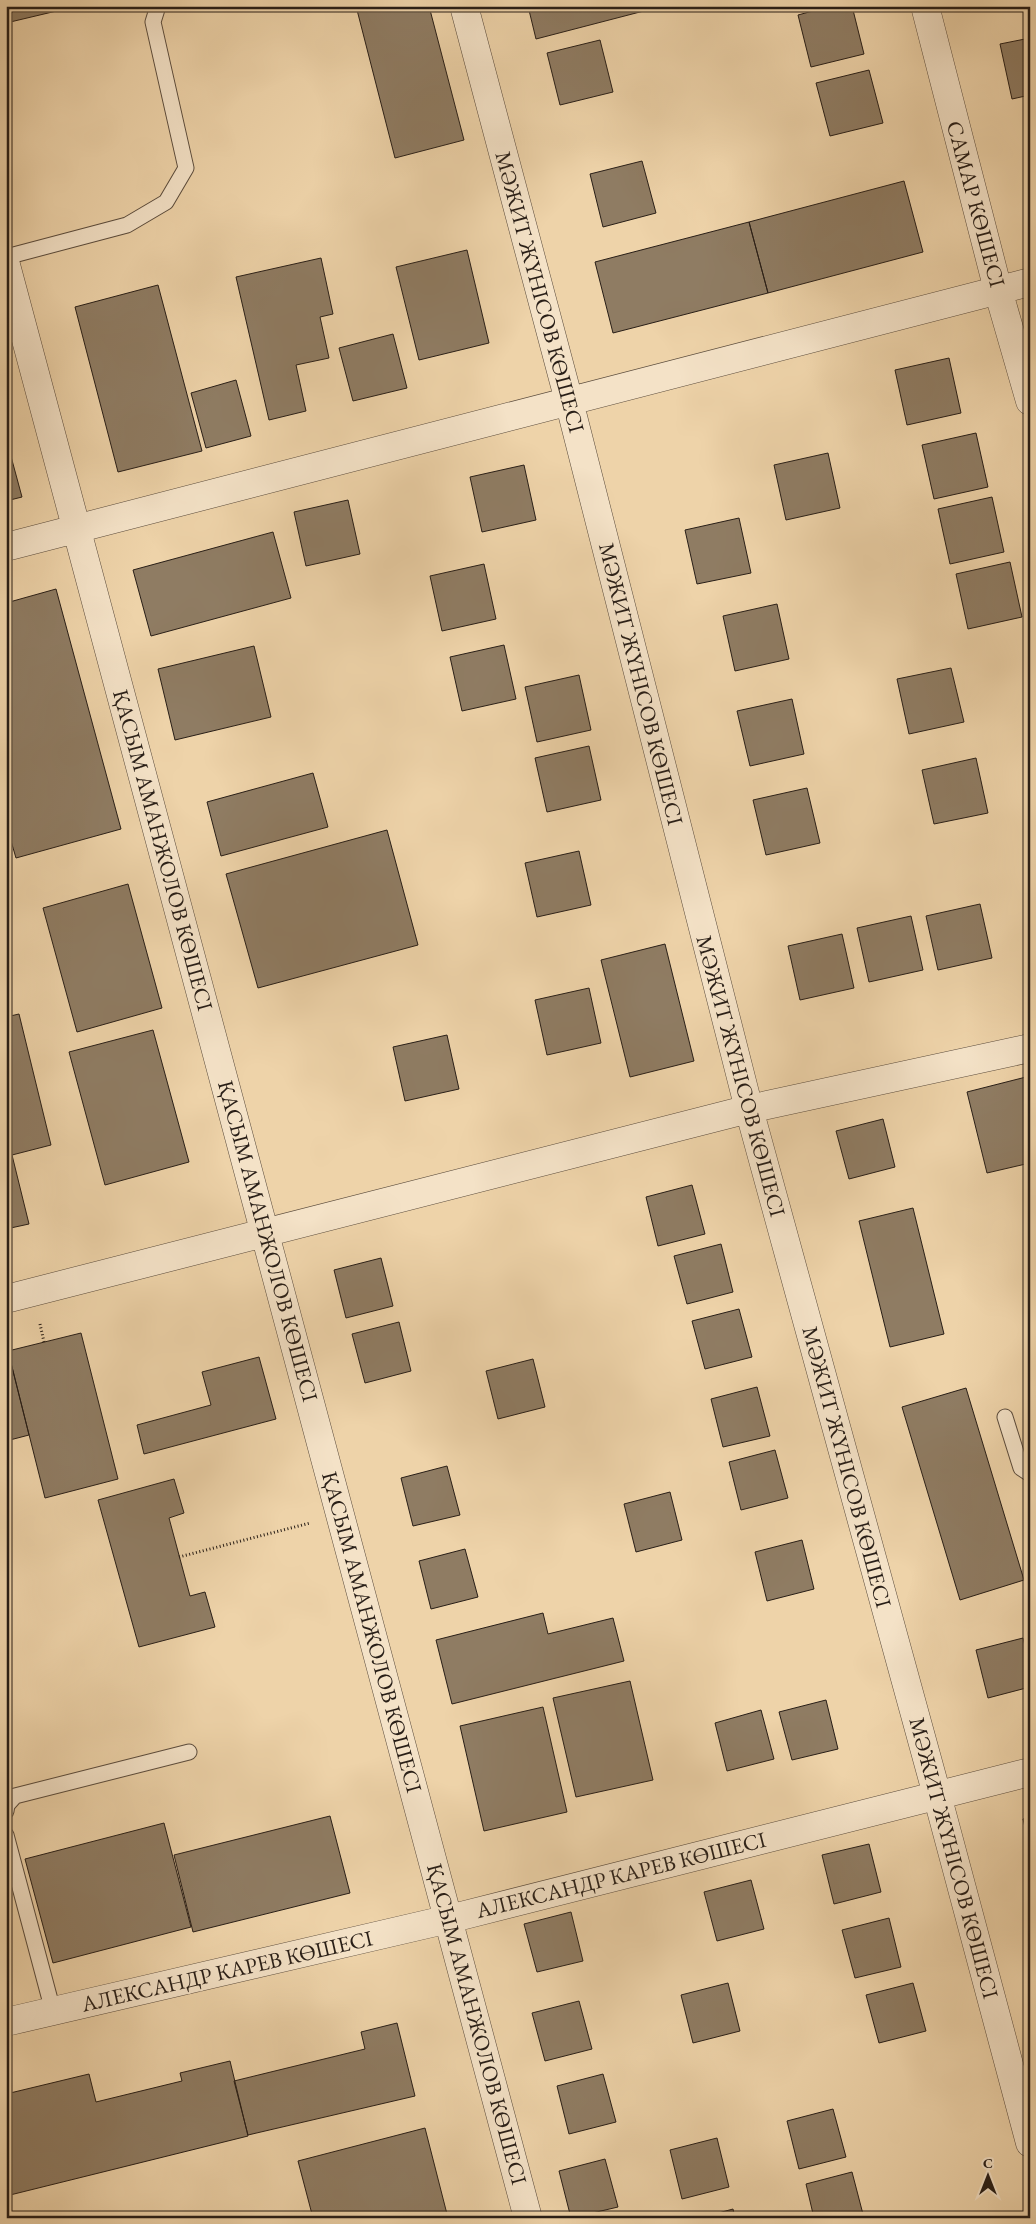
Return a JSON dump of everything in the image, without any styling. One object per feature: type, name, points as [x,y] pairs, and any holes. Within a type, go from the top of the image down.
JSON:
[{"type":"street","name":"МӘЖИТ ЖҮНІСОВ КӨШЕСІ","points":[[464,6],[569,401],[748,1109],[937,1795],[1030,2143]]},
{"type":"street","name":"САМАР КӨШЕСІ","points":[[925,6],[998,290],[1030,401]]},
{"type":"street","name":"ҚАСЫМ АМАНЖОЛОВ КӨШЕСІ","points":[[6,265],[528,2218]]},
{"type":"street","points":[[6,547],[1030,282]]},
{"type":"street","points":[[6,1299],[748,1109],[1030,1048]]},
{"type":"street","name":"АЛЕКСАНДР КАРЕВ КӨШЕСІ","points":[[6,2022],[449,1919],[1030,1772]]},
{"type":"lane","points":[[6,257],[126,225],[166,202],[186,168],[153,22],[158,6]]},
{"type":"lane","points":[[1005,1417],[1021,1468],[1030,1474]]},
{"type":"lane","points":[[6,1811],[7,1805],[15,1796],[189,1752]]},
{"type":"lane","points":[[6,1835],[52,2012]]},
{"type":"path","points":[[179,1557],[290,1529]]},
{"type":"building","points":[[6,6],[64,6],[65,9],[6,23]]},
{"type":"building","points":[[356,6],[429,6],[464,140],[395,158]]},
{"type":"building","points":[[528,6],[663,6],[536,39]]},
{"type":"building","points":[[831,6],[852,6],[864,54],[811,67],[798,15]]},
{"type":"building","points":[[1030,38],[1030,95],[1012,99],[1000,44]]},
{"type":"building","points":[[600,40],[613,92],[560,105],[547,53]]},
{"type":"building","points":[[869,70],[883,123],[830,136],[816,83]]},
{"type":"building","points":[[1030,131],[1030,150],[1026,132]]},
{"type":"building","points":[[642,161],[656,213],[603,227],[590,174]]},
{"type":"building","points":[[904,181],[923,252],[768,293],[749,222]]},
{"type":"building","points":[[749,222],[768,293],[613,333],[595,262]]},
{"type":"building","points":[[467,250],[489,343],[419,360],[396,267]]},
{"type":"building","points":[[321,258],[333,314],[320,317],[329,358],[296,365],[306,411],[269,420],[236,277]]},
{"type":"building","points":[[158,285],[202,451],[118,472],[75,307]]},
{"type":"building","points":[[393,334],[407,388],[353,401],[339,348]]},
{"type":"building","points":[[949,358],[961,413],[907,425],[895,370]]},
{"type":"building","points":[[236,380],[251,436],[206,448],[191,393]]},
{"type":"building","points":[[976,433],[988,487],[934,499],[922,445]]},
{"type":"building","points":[[6,438],[22,497],[6,501]]},
{"type":"building","points":[[828,453],[840,508],[786,520],[774,465]]},
{"type":"building","points":[[524,465],[536,520],[482,532],[470,477]]},
{"type":"building","points":[[992,497],[1004,552],[950,564],[938,509]]},
{"type":"building","points":[[348,500],[360,554],[306,566],[294,512]]},
{"type":"building","points":[[739,518],[751,573],[697,584],[685,530]]},
{"type":"building","points":[[273,532],[291,598],[151,636],[133,570]]},
{"type":"building","points":[[1010,562],[1022,617],[968,629],[956,574]]},
{"type":"building","points":[[484,564],[496,619],[442,631],[430,576]]},
{"type":"building","points":[[56,589],[121,829],[16,858],[6,824],[6,603]]},
{"type":"building","points":[[777,604],[789,659],[735,671],[723,616]]},
{"type":"building","points":[[504,645],[516,699],[462,711],[450,657]]},
{"type":"building","points":[[254,646],[271,717],[175,740],[158,669]]},
{"type":"building","points":[[951,668],[964,722],[909,734],[897,679]]},
{"type":"building","points":[[579,675],[591,730],[537,742],[525,687]]},
{"type":"building","points":[[792,699],[804,754],[750,766],[737,711]]},
{"type":"building","points":[[589,746],[601,800],[547,812],[535,758]]},
{"type":"building","points":[[976,758],[988,813],[934,824],[922,770]]},
{"type":"building","points":[[313,773],[328,827],[221,856],[207,802]]},
{"type":"building","points":[[807,788],[820,843],[766,855],[753,800]]},
{"type":"building","points":[[387,830],[418,945],[258,988],[226,874]]},
{"type":"building","points":[[579,851],[591,905],[537,917],[525,863]]},
{"type":"building","points":[[128,884],[162,1008],[77,1032],[43,908]]},
{"type":"building","points":[[980,904],[992,958],[938,970],[926,916]]},
{"type":"building","points":[[911,916],[923,970],[869,982],[857,928]]},
{"type":"building","points":[[842,934],[854,988],[800,1000],[788,946]]},
{"type":"building","points":[[665,944],[694,1061],[630,1077],[601,960]]},
{"type":"building","points":[[589,988],[601,1043],[547,1055],[535,1000]]},
{"type":"building","points":[[6,994],[11,1011],[6,1012]]},
{"type":"building","points":[[19,1014],[51,1145],[12,1155],[29,1224],[6,1229],[6,1017]]},
{"type":"building","points":[[153,1030],[189,1162],[105,1185],[69,1052]]},
{"type":"building","points":[[447,1035],[459,1089],[405,1101],[393,1047]]},
{"type":"building","points":[[1030,1076],[1030,1163],[987,1173],[967,1092]]},
{"type":"building","points":[[883,1119],[895,1167],[849,1179],[836,1131]]},
{"type":"building","points":[[692,1185],[705,1234],[658,1246],[646,1197]]},
{"type":"building","points":[[913,1208],[944,1334],[890,1347],[859,1221]]},
{"type":"building","points":[[721,1244],[733,1292],[687,1304],[674,1256]]},
{"type":"building","points":[[381,1258],[393,1306],[346,1318],[334,1270]]},
{"type":"building","points":[[739,1309],[752,1357],[705,1369],[692,1321]]},
{"type":"building","points":[[399,1322],[411,1371],[365,1383],[352,1334]]},
{"type":"building","points":[[81,1333],[118,1479],[45,1498],[8,1351]]},
{"type":"building","points":[[8,1351],[29,1435],[6,1441],[6,1352]]},
{"type":"building","points":[[259,1357],[276,1419],[144,1454],[137,1425],[211,1405],[202,1372]]},
{"type":"building","points":[[533,1359],[545,1407],[498,1419],[486,1371]]},
{"type":"building","points":[[757,1387],[770,1436],[723,1447],[711,1399]]},
{"type":"building","points":[[966,1388],[1024,1580],[960,1600],[902,1407]]},
{"type":"building","points":[[775,1450],[788,1498],[741,1510],[729,1462]]},
{"type":"building","points":[[447,1466],[460,1515],[413,1526],[401,1478]]},
{"type":"building","points":[[174,1479],[184,1513],[169,1518],[190,1596],[205,1592],[215,1627],[139,1647],[98,1500]]},
{"type":"building","points":[[670,1492],[682,1540],[636,1552],[624,1504]]},
{"type":"building","points":[[802,1540],[814,1589],[767,1601],[755,1552]]},
{"type":"building","points":[[465,1549],[478,1597],[431,1609],[419,1561]]},
{"type":"building","points":[[543,1613],[548,1634],[613,1618],[624,1661],[452,1704],[436,1640]]},
{"type":"building","points":[[1023,1638],[1030,1666],[1030,1687],[988,1698],[976,1650]]},
{"type":"building","points":[[630,1681],[653,1780],[576,1797],[553,1698]]},
{"type":"building","points":[[826,1700],[838,1749],[792,1760],[779,1712]]},
{"type":"building","points":[[543,1707],[567,1812],[484,1831],[460,1726]]},
{"type":"building","points":[[761,1710],[774,1759],[727,1771],[715,1723]]},
{"type":"building","points":[[330,1816],[350,1893],[193,1932],[174,1855]]},
{"type":"building","points":[[1030,1817],[1030,1848],[1023,1819]]},
{"type":"building","points":[[164,1823],[191,1927],[53,1963],[25,1859]]},
{"type":"building","points":[[869,1844],[881,1892],[834,1904],[822,1855]]},
{"type":"building","points":[[751,1880],[764,1929],[717,1941],[704,1892]]},
{"type":"building","points":[[571,1912],[583,1961],[537,1972],[524,1924]]},
{"type":"building","points":[[889,1918],[901,1967],[855,1978],[842,1930]]},
{"type":"building","points":[[728,1983],[740,2031],[693,2043],[681,1995]]},
{"type":"building","points":[[913,1983],[926,2031],[879,2043],[866,1995]]},
{"type":"building","points":[[579,2001],[592,2049],[545,2061],[532,2013]]},
{"type":"building","points":[[397,2023],[415,2096],[248,2135],[234,2081],[365,2049],[361,2032]]},
{"type":"building","points":[[230,2061],[248,2136],[6,2196],[6,2094],[89,2074],[96,2102],[182,2081],[180,2073]]},
{"type":"building","points":[[603,2074],[616,2122],[569,2134],[557,2086]]},
{"type":"building","points":[[833,2109],[846,2157],[799,2169],[787,2121]]},
{"type":"building","points":[[425,2128],[448,2218],[313,2218],[298,2161]]},
{"type":"building","points":[[717,2138],[729,2187],[682,2199],[670,2150]]},
{"type":"building","points":[[605,2159],[618,2207],[571,2218],[559,2171]]},
{"type":"building","points":[[852,2172],[864,2218],[814,2218],[806,2184]]},
{"type":"building","points":[[733,2209],[735,2218],[700,2218]]}]
